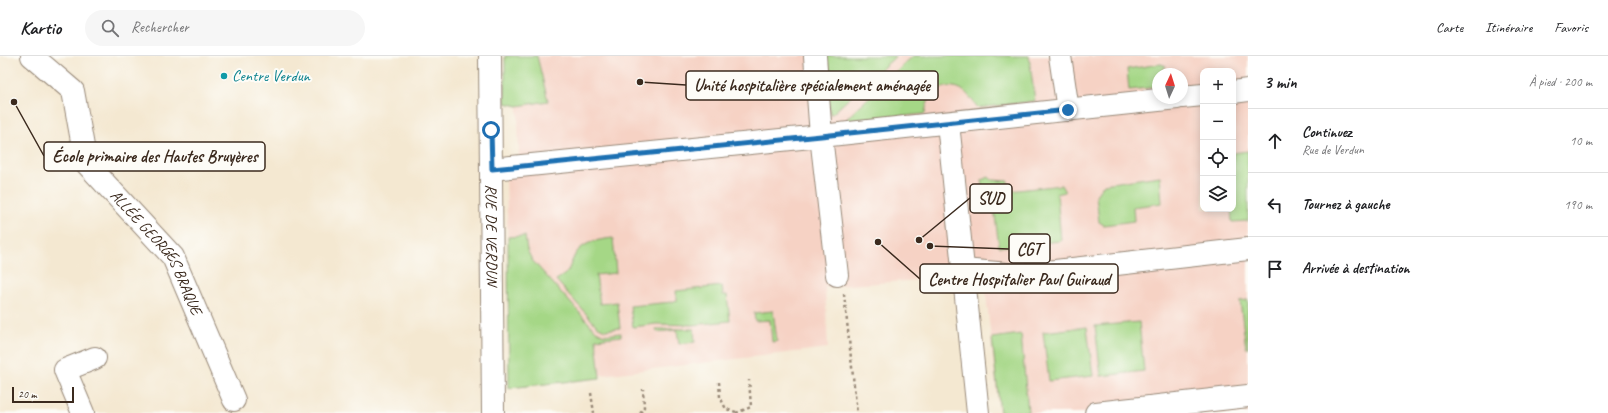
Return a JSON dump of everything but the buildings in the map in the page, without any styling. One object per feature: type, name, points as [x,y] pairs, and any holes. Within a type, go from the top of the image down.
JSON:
[{"type":"street","name":"ALLÉE GEORGES BRAQUE","points":[[32,56],[73,92],[86,163],[173,257],[234,400]]},
{"type":"street","name":"RUE DE VERDUN","points":[[490,56],[493,413]]},
{"type":"street","points":[[815,56],[821,136],[840,282]]},
{"type":"street","points":[[1060,56],[1068,110]]},
{"type":"street","points":[[1236,92],[1248,90]]},
{"type":"street","points":[[1188,96],[1200,95]]},
{"type":"street","points":[[492,169],[1152,101]]},
{"type":"street","points":[[948,123],[978,413]]},
{"type":"street","points":[[964,279],[1020,275],[1248,249]]},
{"type":"street","points":[[83,413],[65,370],[95,358]]},
{"type":"street","points":[[1096,413],[1248,396]]},
{"type":"path","points":[[840,282],[857,413]]},
{"type":"path","points":[[719,382],[720,397],[726,409],[736,413],[751,407],[749,380]]},
{"type":"path","points":[[640,413],[644,408],[643,389]]},
{"type":"path","points":[[591,393],[594,413]]},
{"type":"shaded area","points":[[505,56],[1248,56],[1248,413],[999,413],[984,275],[825,287],[828,348],[511,386],[506,175],[519,160],[518,106],[505,103]]},
{"type":"green space","points":[[505,56],[537,56],[548,101],[518,106],[505,103]]},
{"type":"green space","points":[[823,56],[896,56],[832,114],[830,114]]},
{"type":"green space","points":[[913,56],[1029,56],[1035,101],[978,108],[962,90],[954,87],[948,87],[938,90],[930,98],[925,114],[847,121],[848,117]]},
{"type":"green space","points":[[1161,64],[1166,66],[1164,68],[1152,68],[1152,88],[1129,90],[1127,69]]},
{"type":"green space","points":[[1248,151],[1248,221],[1232,222],[1231,212],[1236,212],[1236,153]]},
{"type":"green space","points":[[1160,176],[1162,203],[1133,207],[1134,221],[1104,225],[1099,222],[1096,195],[1104,184]]},
{"type":"green space","points":[[989,177],[992,180],[1008,181],[1010,191],[1061,185],[1065,192],[1057,194],[1061,241],[999,247],[992,192],[984,193],[982,180]]},
{"type":"green space","points":[[525,236],[527,250],[532,260],[596,331],[604,335],[621,333],[621,336],[596,339],[600,378],[509,388],[508,237]]},
{"type":"green space","points":[[613,238],[616,273],[596,275],[600,304],[617,302],[620,328],[605,330],[597,326],[556,280],[567,273],[576,253],[585,245],[595,241]]},
{"type":"green space","points":[[722,286],[723,295],[727,295],[730,321],[692,325],[656,324],[633,327],[630,306],[673,302],[677,300],[676,291]]},
{"type":"green space","points":[[1248,300],[1248,349],[1246,348],[1240,301]]},
{"type":"green space","points":[[773,311],[777,341],[772,342],[770,320],[755,321],[754,313]]},
{"type":"green space","points":[[1139,322],[1144,371],[1101,376],[1095,326]]},
{"type":"green space","points":[[1087,327],[1093,376],[1049,381],[1043,332]]},
{"type":"green space","points":[[656,329],[694,329],[695,342],[679,344],[677,330],[657,332]]},
{"type":"green space","points":[[1021,334],[1028,412],[1000,413],[992,338]]},
{"type":"place","name":"Centre Verdun","points":[[224,76]]},
{"type":"place","name":"Unité hospitalière spécialement aménagée","points":[[640,82]]},
{"type":"place","name":"École primaire des Hautes Bruyères","points":[[14,102]]},
{"type":"place","name":"SUD","points":[[919,240]]},
{"type":"place","name":"Centre Hospitalier Paul Guiraud","points":[[878,242]]},
{"type":"place","name":"CGT","points":[[930,246]]},
{"type":"route","points":[[491,130],[492,169],[1068,110]]}]
